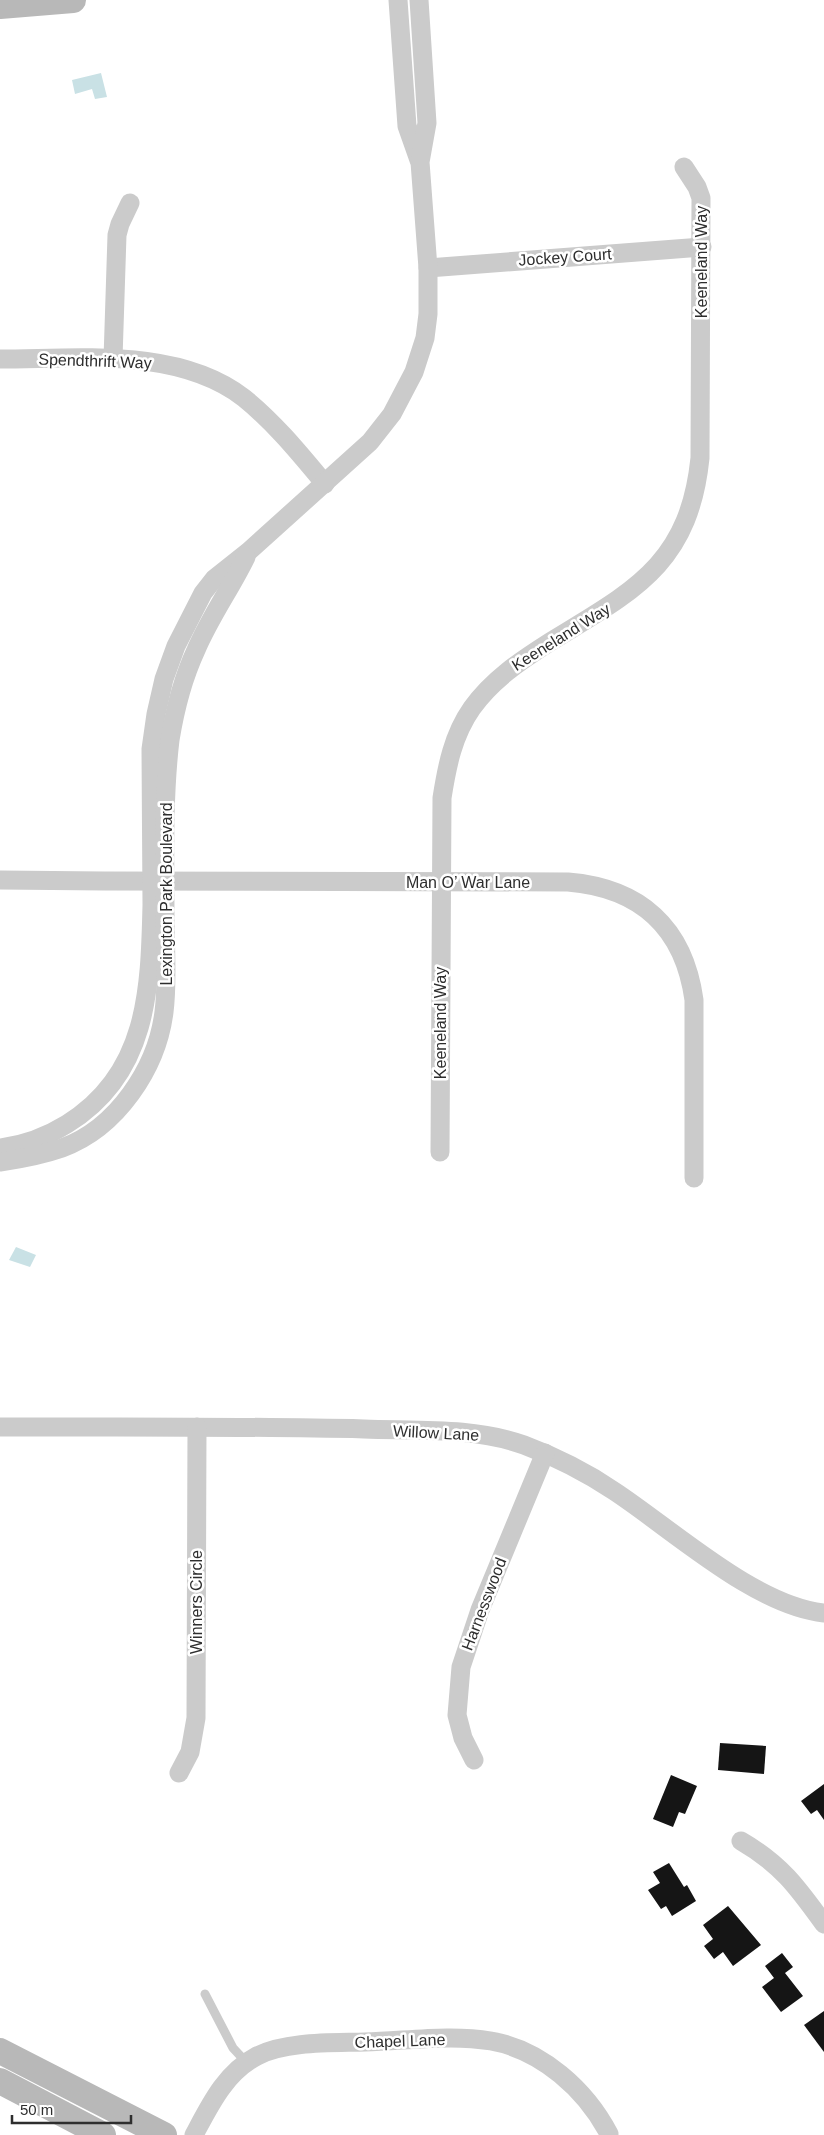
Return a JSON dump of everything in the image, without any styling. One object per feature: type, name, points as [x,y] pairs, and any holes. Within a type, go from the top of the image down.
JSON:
[{"type":"main road","points":[[0,6],[73,0]]},
{"type":"main road","points":[[0,2051],[164,2135]]},
{"type":"main road","points":[[0,2081],[103,2135]]},
{"type":"street","name":"Lexington Park Boulevard","points":[[398,0],[407,126],[420,162]]},
{"type":"street","name":"Lexington Park Boulevard","points":[[0,1148],[36,1140],[78,1117],[112,1085],[125,1065],[135,1044],[142,1021],[148,986],[170,740],[177,705],[196,649],[212,618],[231,588],[248,552],[326,484],[370,442],[392,414],[414,372],[425,338],[428,314],[428,268],[420,162],[427,123],[419,0]]},
{"type":"street","name":"Keeneland Way","points":[[440,1152],[442,798],[448,762],[460,729],[472,709],[487,690],[522,659],[623,598],[641,583],[658,566],[683,526],[694,497],[700,458],[701,198],[697,186],[684,167]]},
{"type":"street","points":[[114,359],[117,235],[130,203]]},
{"type":"street","name":"Jockey Court","points":[[428,268],[702,247]]},
{"type":"street","name":"Spendthrift Way","points":[[0,359],[114,359],[156,363],[179,368],[223,385],[242,397],[270,420],[326,484]]},
{"type":"street","name":"Man O’ War Lane","points":[[0,880],[568,882],[592,884],[614,891],[635,902],[654,916],[670,933],[683,954],[691,976],[694,1000],[694,1178]]},
{"type":"street","name":"Lexington Park Boulevard","points":[[0,1162],[31,1157],[64,1147],[85,1136],[104,1122],[120,1106],[142,1078],[160,1034],[164,1011],[158,881]]},
{"type":"street","name":"Willow Lane","points":[[0,1428],[197,1428],[464,1432],[499,1438],[545,1453],[609,1487],[762,1593],[796,1607],[824,1613]]},
{"type":"street","name":"Winners Circle","points":[[179,1773],[191,1746],[196,1718],[197,1428]]},
{"type":"street","name":"Harnesswood","points":[[474,1760],[464,1738],[457,1715],[461,1667],[480,1610],[545,1453]]},
{"type":"street","points":[[742,1841],[762,1853],[780,1868],[824,1924]]},
{"type":"street","name":"Chapel Lane","points":[[194,2135],[214,2097],[229,2079],[246,2063],[267,2052],[290,2047],[350,2042],[459,2039],[492,2041],[515,2048],[536,2058],[556,2071],[583,2095],[598,2113],[609,2134]]},
{"type":"lane","points":[[205,1994],[233,2048],[246,2063]]},
{"type":"water","points":[[101,73],[107,97],[95,99],[92,89],[75,94],[72,80]]},
{"type":"water","points":[[16,1247],[36,1255],[30,1267],[9,1260]]},
{"type":"building","points":[[720,1743],[766,1746],[764,1774],[718,1770]]},
{"type":"building","points":[[671,1775],[697,1786],[685,1814],[679,1812],[673,1827],[653,1819]]},
{"type":"building","points":[[824,1784],[824,1820],[817,1810],[811,1814],[801,1801]]},
{"type":"building","points":[[669,1863],[684,1887],[687,1885],[696,1901],[672,1916],[666,1906],[661,1909],[648,1890],[660,1883],[653,1872]]},
{"type":"building","points":[[728,1906],[761,1945],[733,1966],[723,1952],[714,1959],[704,1946],[713,1939],[703,1925]]},
{"type":"building","points":[[782,1953],[793,1967],[785,1973],[803,1996],[781,2012],[762,1987],[774,1978],[765,1966]]},
{"type":"building","points":[[824,2011],[824,2052],[804,2025]]}]
